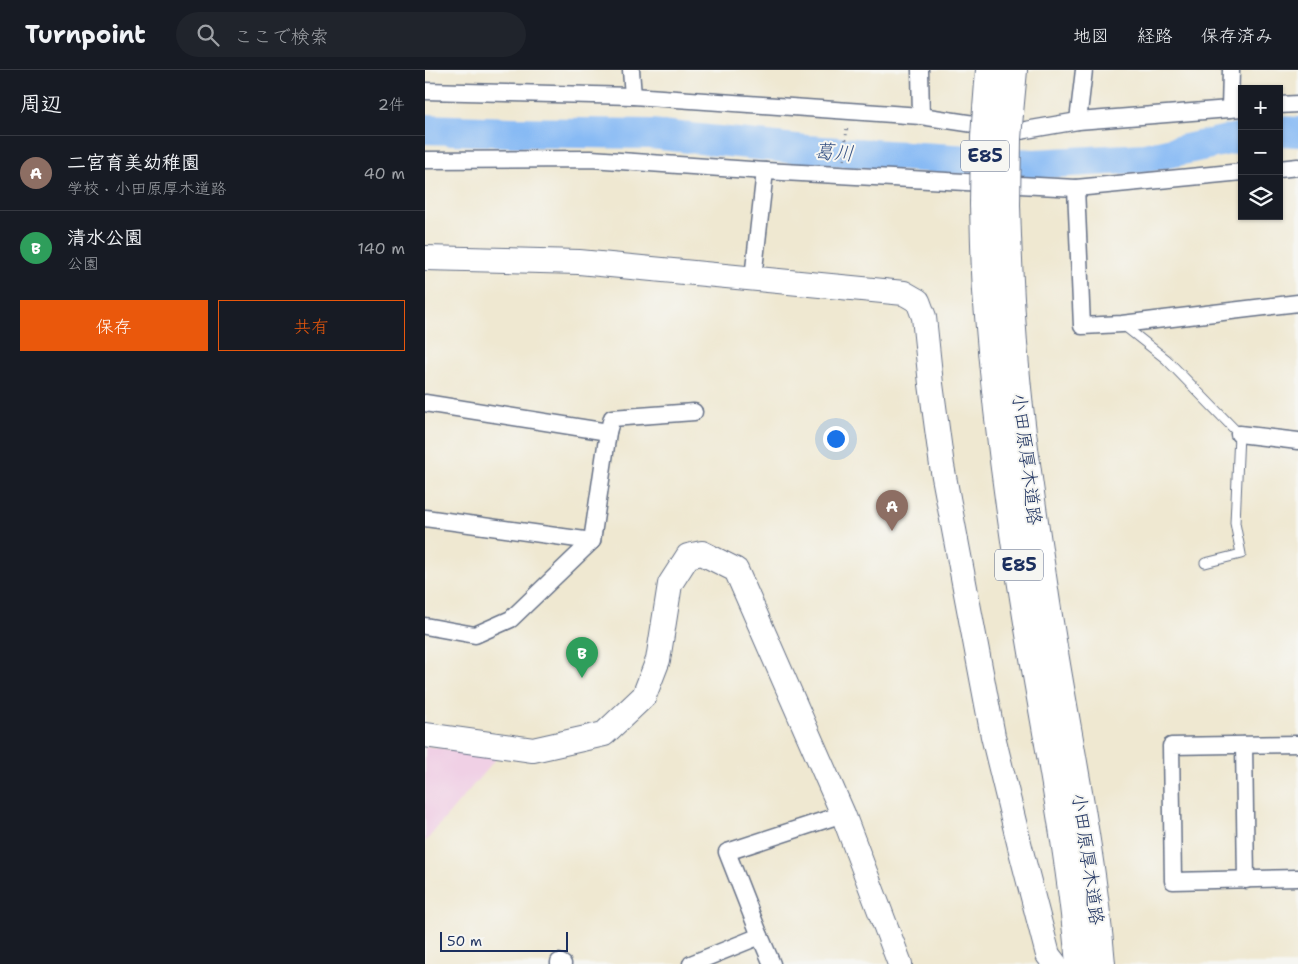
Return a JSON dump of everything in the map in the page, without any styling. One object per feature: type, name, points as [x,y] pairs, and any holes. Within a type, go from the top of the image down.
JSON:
[{"type":"highway","name":"小田原厚木道路","points":[[990,70],[998,111],[1007,139],[995,204],[1009,295],[1021,424],[1046,604],[1086,838],[1087,923],[1080,964]]},
{"type":"highway","name":"小田原厚木道路","points":[[998,111],[1013,70]]},
{"type":"highway","name":"小田原厚木道路","points":[[1087,923],[1101,964]]},
{"type":"street","points":[[631,70],[633,96]]},
{"type":"street","points":[[920,70],[921,116]]},
{"type":"street","points":[[1078,121],[1084,70]]},
{"type":"street","points":[[425,92],[633,96],[921,116],[1020,131],[1078,121],[1236,108],[1231,70]]},
{"type":"street","points":[[1283,105],[1298,104]]},
{"type":"street","points":[[425,160],[591,160],[1076,188],[1238,172]]},
{"type":"street","points":[[1283,169],[1298,167]]},
{"type":"street","points":[[753,278],[765,171]]},
{"type":"street","points":[[1076,188],[1083,326],[1122,324],[1298,303]]},
{"type":"street","points":[[425,258],[579,262],[904,293],[918,301],[924,317],[942,466],[993,736],[1048,955],[1055,964]]},
{"type":"street","points":[[425,403],[608,432]]},
{"type":"street","points":[[425,626],[475,634],[511,619],[592,541],[608,432],[612,418],[694,412]]},
{"type":"street","points":[[1239,434],[1298,441]]},
{"type":"street","points":[[425,518],[592,541]]},
{"type":"street","points":[[425,735],[533,750],[604,734],[644,696],[658,660],[670,584],[688,556],[702,553],[736,570],[843,814],[900,964]]},
{"type":"street","points":[[1298,744],[1171,746],[1173,881],[1298,878]]},
{"type":"street","points":[[1244,745],[1246,880]]},
{"type":"street","points":[[772,964],[727,852],[843,814]]},
{"type":"street","points":[[691,964],[760,936]]},
{"type":"lane","points":[[1122,324],[1166,359],[1239,434],[1235,523],[1241,554],[1205,563]]},
{"type":"path","points":[[844,165],[847,121]]},
{"type":"shaded area","points":[[425,746],[498,756],[425,842]]},
{"type":"waterway","name":"葛川","points":[[425,129],[651,134],[806,150],[1034,164],[1145,158],[1238,138]]},
{"type":"waterway","name":"葛川","points":[[1283,131],[1298,132]]},
{"type":"place","name":"二宮育美幼稚園","points":[[892,531]]},
{"type":"place","name":"清水公園","points":[[582,678]]}]
